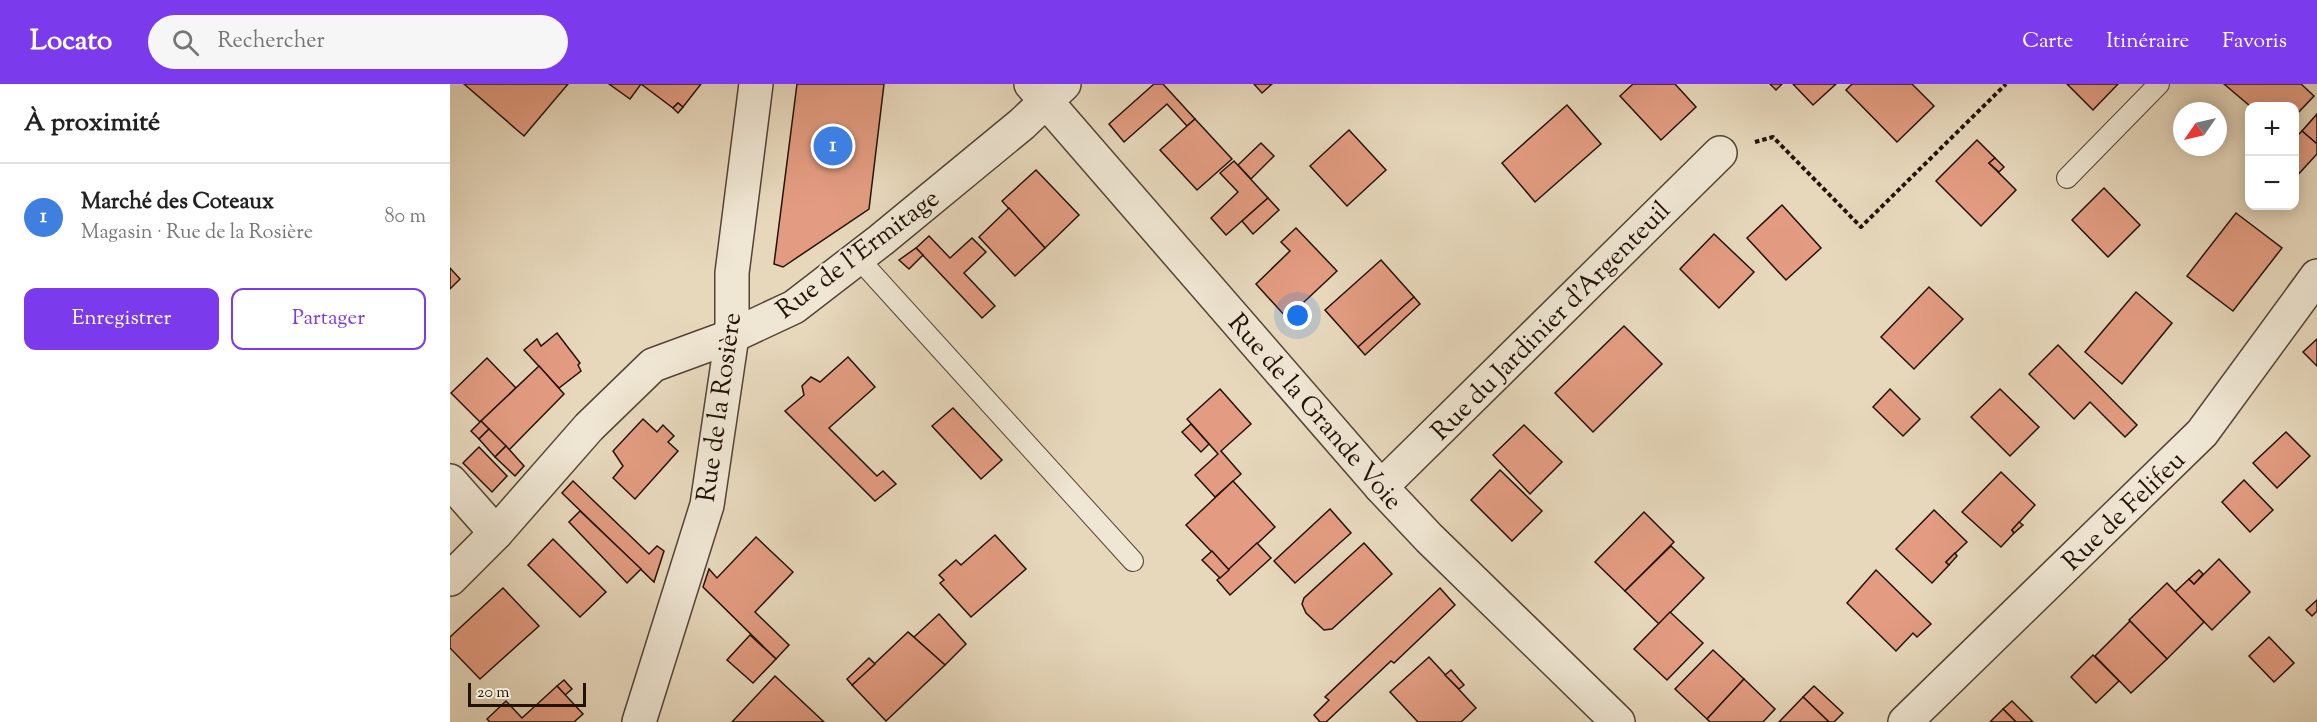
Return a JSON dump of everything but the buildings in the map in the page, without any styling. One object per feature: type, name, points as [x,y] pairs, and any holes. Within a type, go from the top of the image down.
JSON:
[{"type":"street","name":"Rue de la Rosière","points":[[639,722],[707,505],[732,336],[732,273],[756,84]]},
{"type":"street","name":"Rue de l'Ermitage","points":[[450,579],[496,533],[589,427],[653,364],[732,336],[794,307],[858,258],[1013,131],[1047,90]]},
{"type":"street","name":"Rue de la Grande Voie","points":[[1047,90],[1381,488],[1615,721]]},
{"type":"street","name":"Rue du Jardinier d'Argenteuil","points":[[1381,488],[1720,153]]},
{"type":"street","name":"Rue de Felifeu","points":[[1905,722],[2202,433],[2317,276]]},
{"type":"street","points":[[450,481],[496,533]]},
{"type":"lane","points":[[2067,178],[2159,84]]},
{"type":"lane","points":[[858,258],[1133,561]]},
{"type":"path","points":[[1720,153],[1773,137],[1861,227],[2007,84]]},
{"type":"place","name":"Marché des Coteaux","points":[[833,146]]}]
